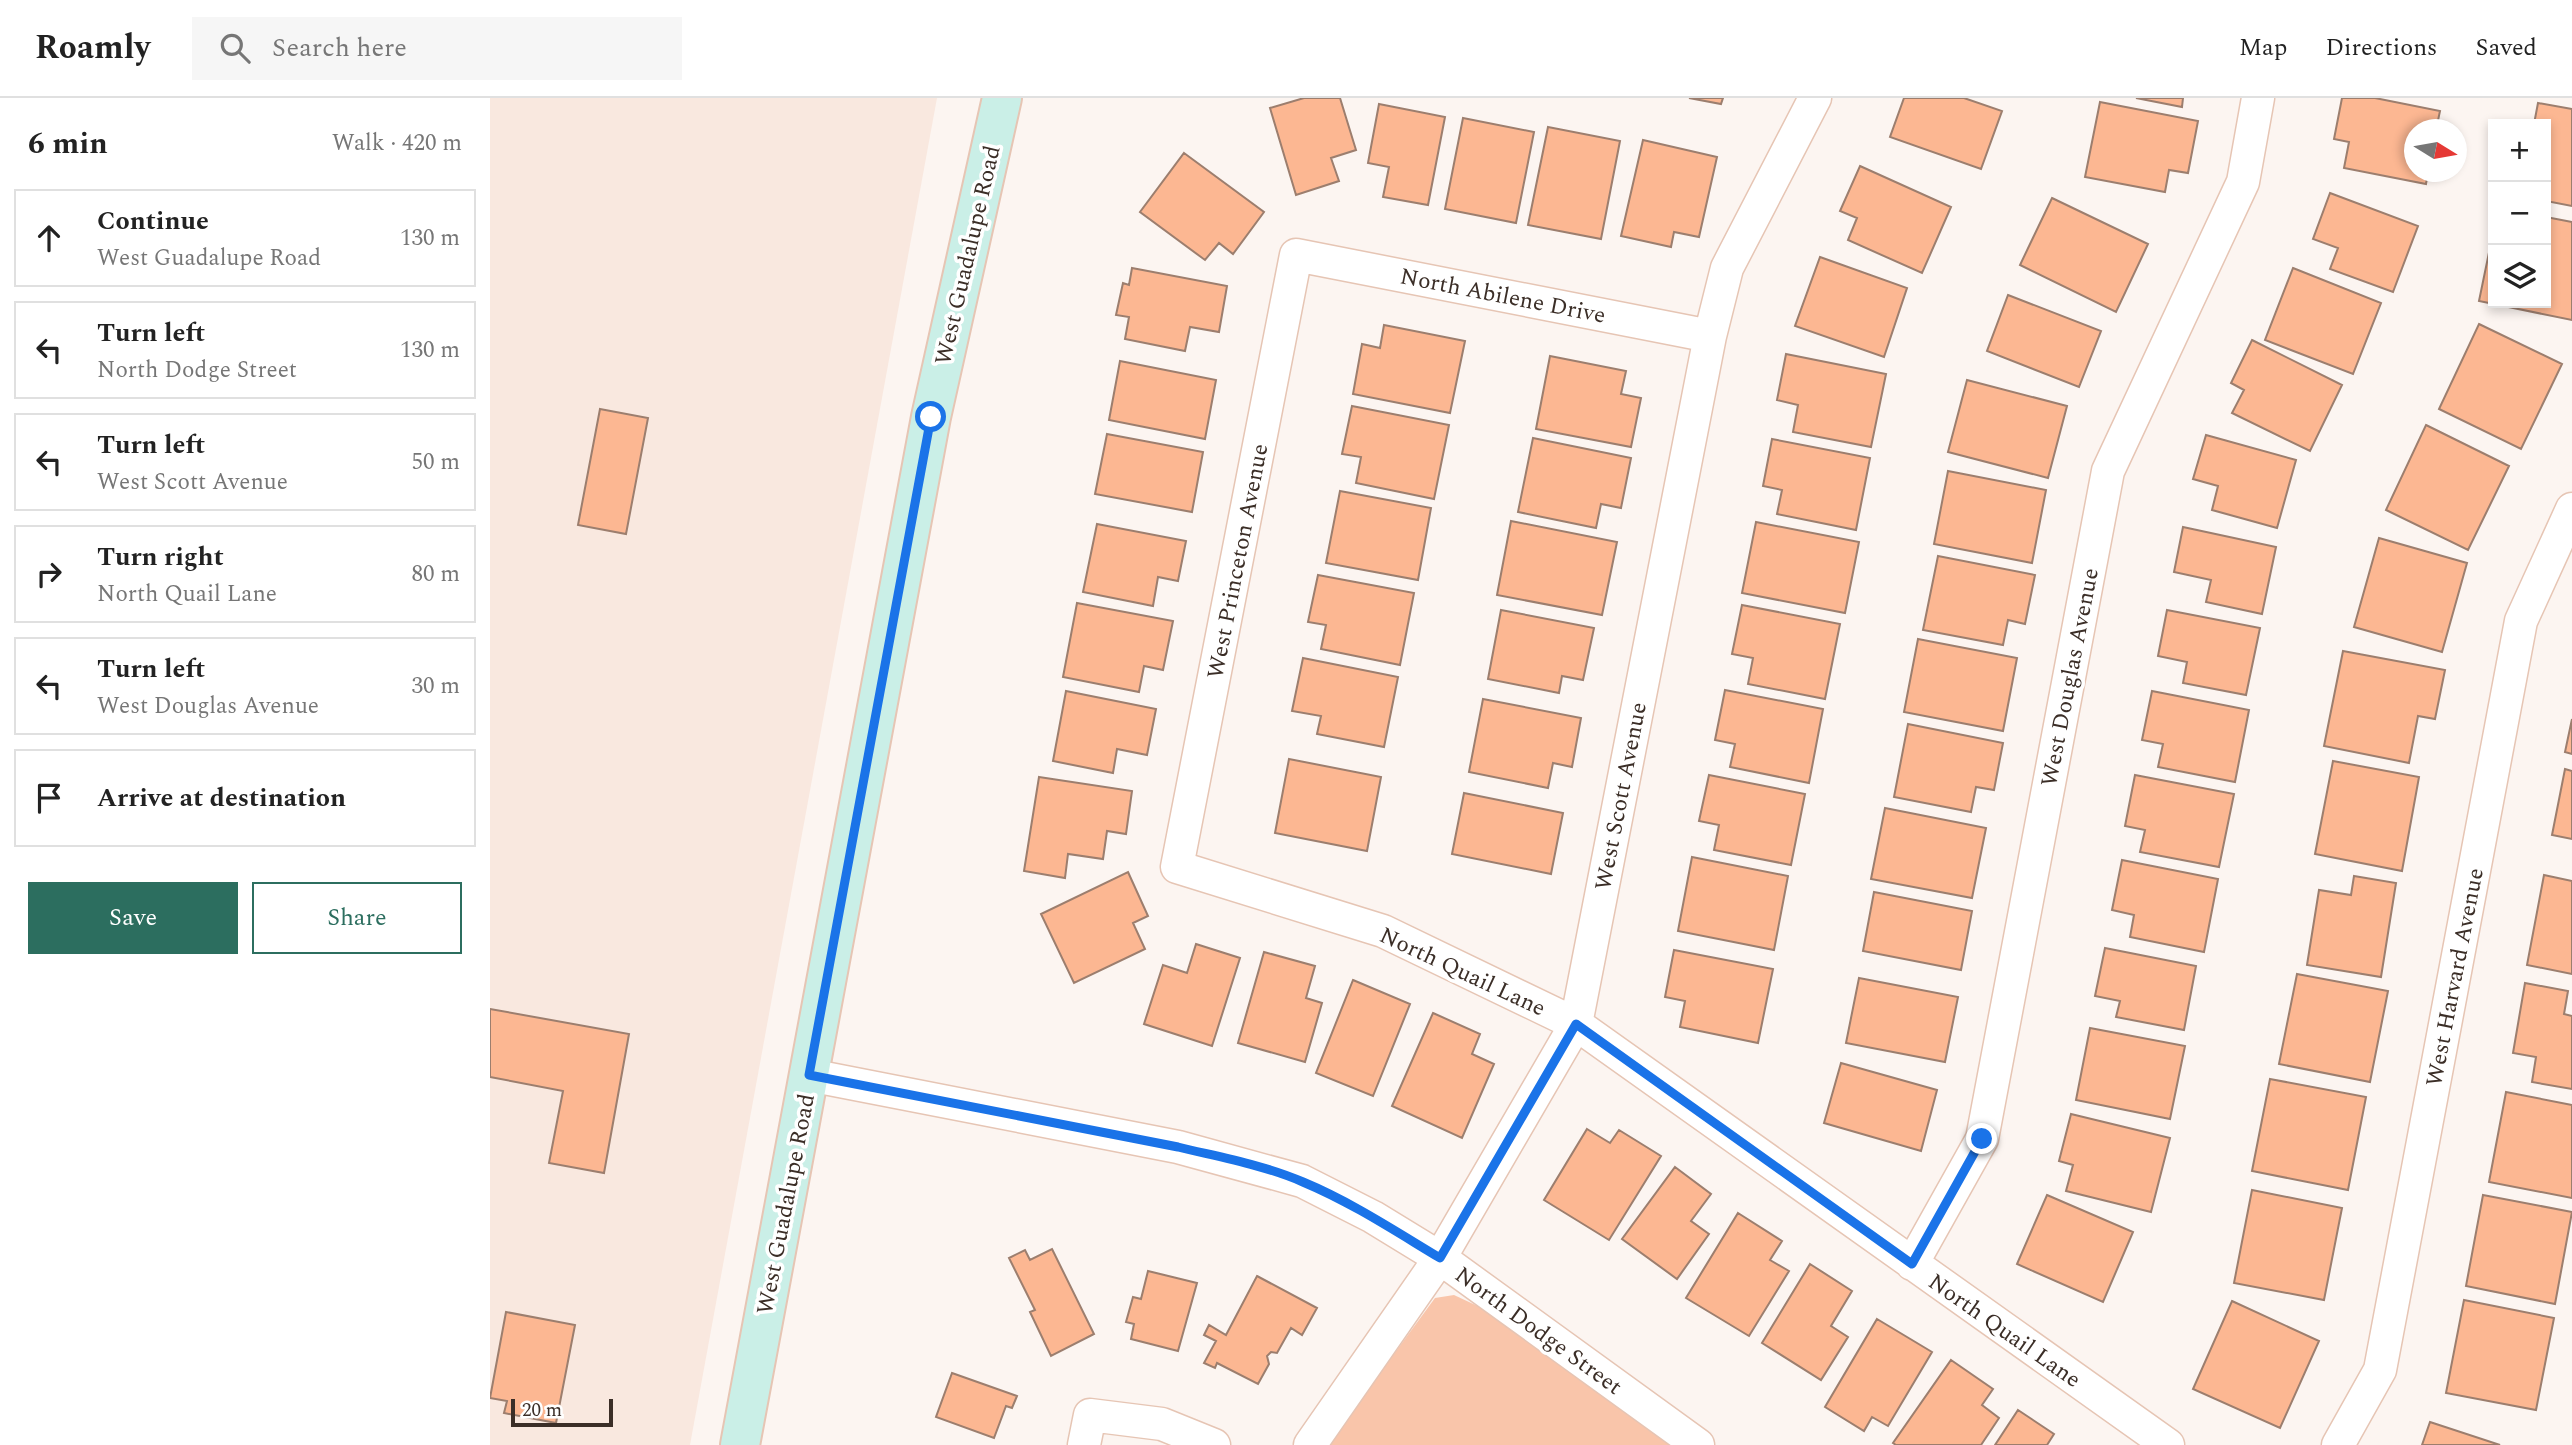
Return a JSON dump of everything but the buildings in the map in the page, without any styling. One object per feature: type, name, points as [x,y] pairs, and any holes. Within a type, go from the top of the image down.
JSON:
[{"type":"main road","name":"West Guadalupe Road","points":[[740,1445],[931,417],[1002,98]]},
{"type":"street","name":"West Scott Avenue","points":[[1310,1445],[1440,1258],[1576,1024],[1710,336],[1727,268],[1815,98]]},
{"type":"street","name":"West Douglas Avenue","points":[[1912,1264],[1982,1139],[2108,471],[2243,181],[2258,98]]},
{"type":"street","name":"North Abilene Drive","points":[[1296,255],[1710,336]]},
{"type":"street","name":"West Princeton Avenue","points":[[1177,867],[1296,255]]},
{"type":"street","name":"West Harvard Avenue","points":[[2338,1445],[2380,1370],[2521,621],[2572,509]]},
{"type":"street","name":"North Quail Lane","points":[[1177,867],[1382,931],[1576,1024],[2168,1445]]},
{"type":"street","name":"North Dodge Street","points":[[809,1075],[1178,1147],[1302,1181],[1373,1217],[1440,1258],[1698,1445]]},
{"type":"street","points":[[1087,1430],[1162,1424],[1214,1445]]},
{"type":"shaded area","points":[[490,98],[937,98],[690,1445],[490,1445]]},
{"type":"shaded area","points":[[1454,1295],[1484,1309],[1673,1445],[1327,1445],[1435,1298]]},
{"type":"route","points":[[931,417],[809,1075],[889,1093],[1178,1147],[1234,1161],[1302,1181],[1373,1217],[1440,1258],[1576,1024],[1912,1264],[1982,1139]]}]
